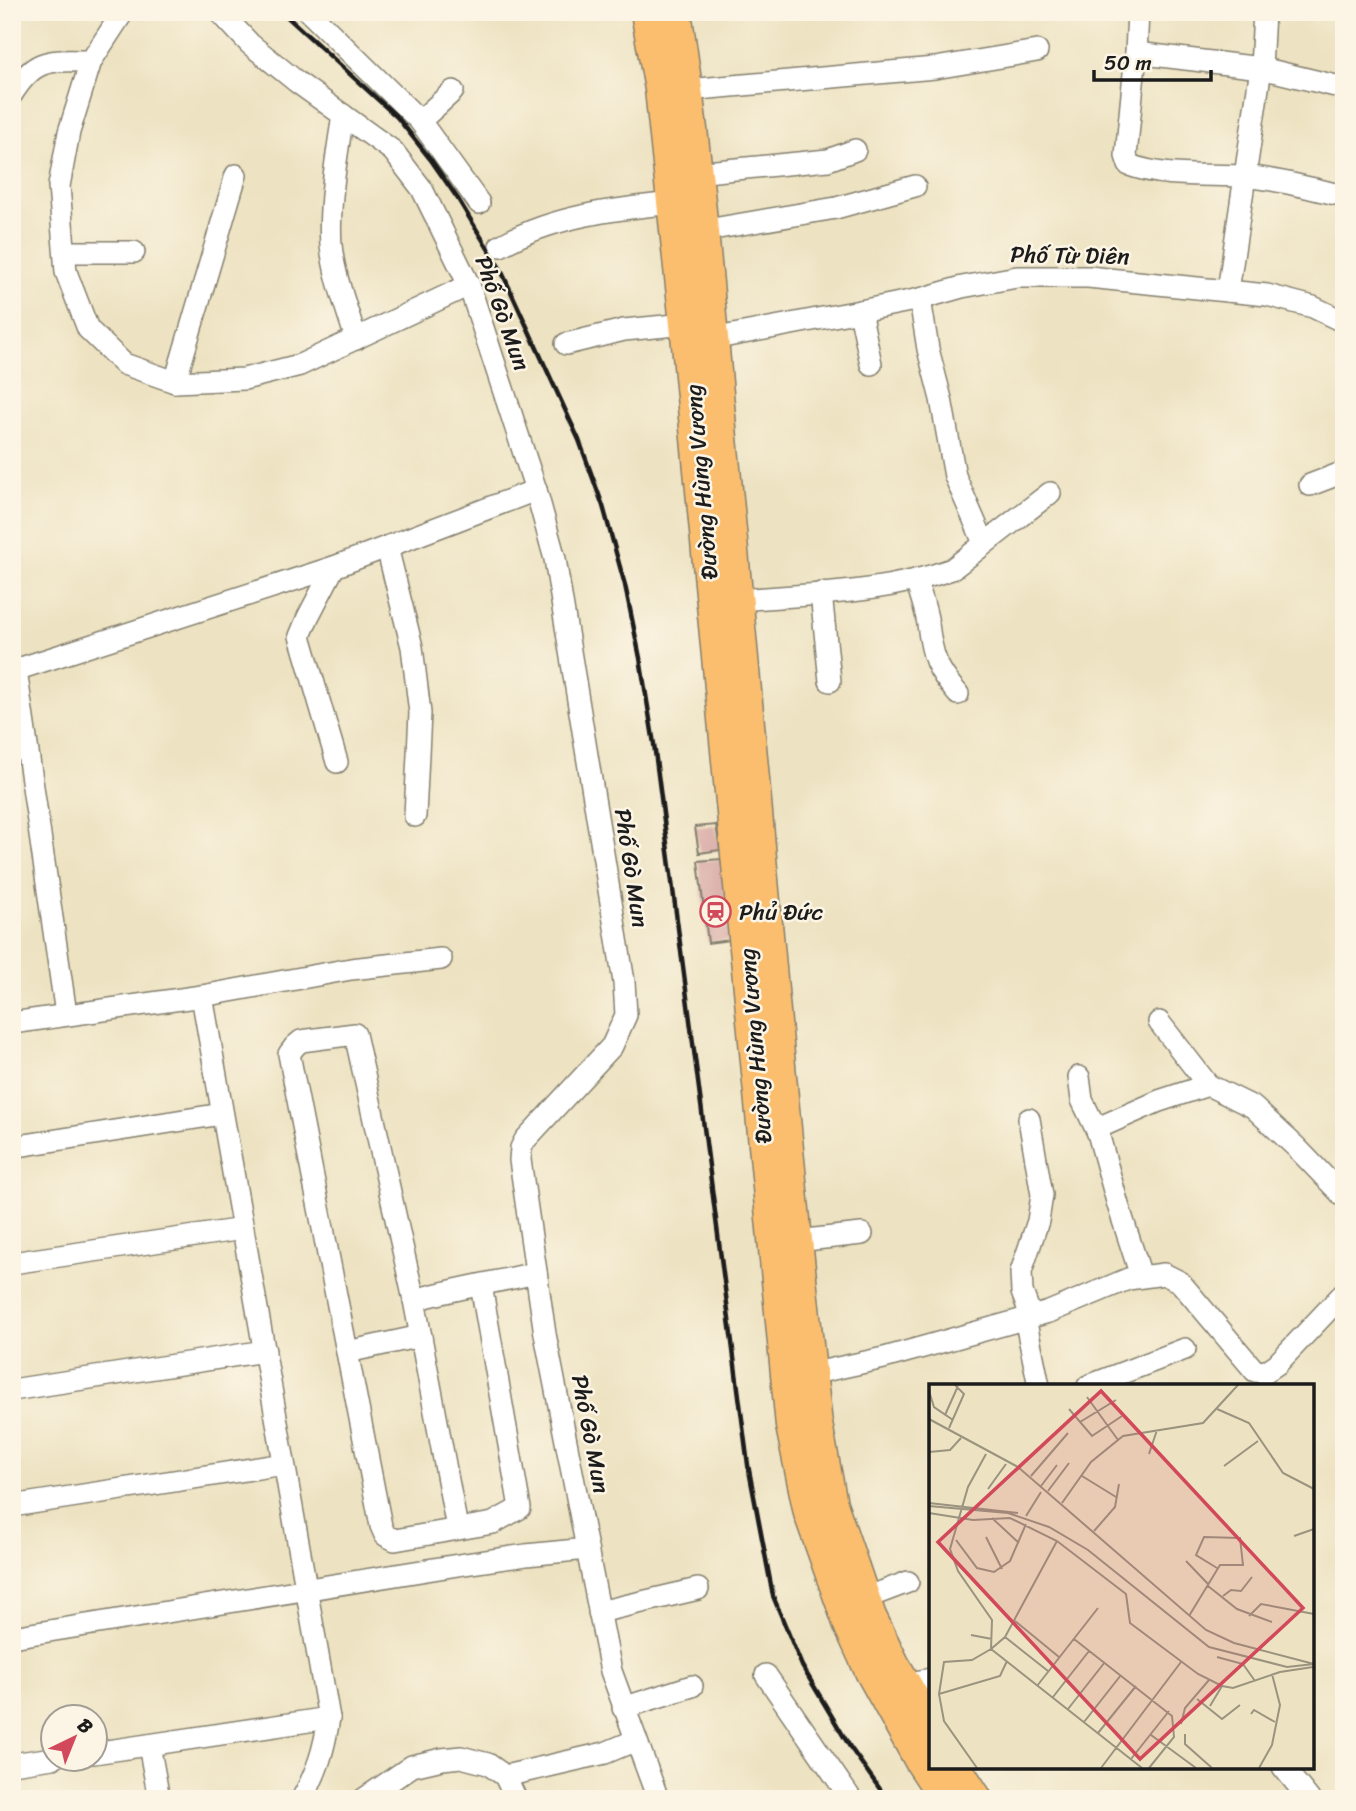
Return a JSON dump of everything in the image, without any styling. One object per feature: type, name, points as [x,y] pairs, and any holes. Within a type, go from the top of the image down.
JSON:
[{"type":"highway","name":"Đường Hùng Vương","points":[[648,12],[661,89],[673,203],[699,332],[737,600],[796,1241],[816,1424],[831,1504],[863,1599],[870,1617],[917,1681],[929,1722]]},
{"type":"highway","name":"Đường Hùng Vương","points":[[676,12],[701,231],[699,332],[792,1426],[810,1513],[850,1625],[871,1671],[921,1761],[946,1799]]},
{"type":"highway","points":[[956,1769],[975,1799]]},
{"type":"street","points":[[122,12],[91,61],[69,132],[59,186],[66,272],[88,330],[124,364],[175,382],[244,379],[300,365],[469,285]]},
{"type":"street","name":"Phố Gò Mun","points":[[220,12],[250,44],[297,82],[394,151],[422,189],[469,285],[536,490],[555,559],[624,982],[625,1015],[612,1046],[525,1140],[520,1160],[545,1334],[611,1671],[658,1799]]},
{"type":"street","points":[[309,12],[420,121],[479,204]]},
{"type":"street","points":[[1138,12],[1126,156],[1129,165],[1181,174],[1244,176],[1289,182],[1344,197]]},
{"type":"street","points":[[1228,292],[1261,68],[1264,12]]},
{"type":"street","points":[[687,90],[935,68],[1037,51]]},
{"type":"street","points":[[1136,53],[1261,68],[1344,88]]},
{"type":"street","points":[[12,94],[22,78],[38,64],[91,61]]},
{"type":"street","points":[[420,121],[453,91]]},
{"type":"street","points":[[343,115],[334,175],[331,244],[341,291],[356,339]]},
{"type":"street","points":[[695,173],[828,160],[855,150]]},
{"type":"street","points":[[175,382],[236,174]]},
{"type":"street","points":[[701,231],[836,208],[915,186]]},
{"type":"street","points":[[500,246],[520,234],[570,219],[614,209],[673,203]]},
{"type":"street","points":[[65,252],[134,252]]},
{"type":"street","name":"Phố Từ Diên","points":[[566,344],[624,330],[699,332],[860,311],[1017,277],[1088,277],[1267,295],[1313,307],[1344,322]]},
{"type":"street","points":[[920,299],[955,476],[984,543]]},
{"type":"street","points":[[860,311],[871,364]]},
{"type":"street","points":[[1310,485],[1344,472]]},
{"type":"street","points":[[66,1014],[14,671],[334,567],[536,490]]},
{"type":"street","points":[[737,600],[883,587],[952,569],[1050,493]]},
{"type":"street","points":[[387,547],[412,647],[420,713],[415,816]]},
{"type":"street","points":[[334,567],[307,617],[300,636],[337,762]]},
{"type":"street","points":[[916,580],[928,622],[933,658],[943,677],[958,694]]},
{"type":"street","points":[[821,593],[830,681]]},
{"type":"street","points":[[12,1023],[202,996],[351,969],[441,959]]},
{"type":"street","points":[[202,996],[329,1718],[324,1750],[316,1774],[302,1799]]},
{"type":"street","points":[[1159,1022],[1208,1085],[1253,1107],[1344,1197]]},
{"type":"street","points":[[457,1528],[414,1300],[355,1034],[301,1041],[289,1054],[381,1526],[385,1535],[395,1541],[457,1528],[493,1524],[520,1508],[481,1285]]},
{"type":"street","points":[[1080,1077],[1082,1100],[1098,1133],[1141,1276]]},
{"type":"street","points":[[1098,1133],[1105,1123],[1208,1085]]},
{"type":"street","points":[[12,1147],[222,1114]]},
{"type":"street","points":[[1029,1119],[1042,1195],[1038,1221],[1021,1272],[1022,1292],[1039,1384]]},
{"type":"street","points":[[12,1263],[243,1229]]},
{"type":"street","points":[[796,1241],[862,1234]]},
{"type":"street","points":[[414,1300],[536,1273]]},
{"type":"street","points":[[810,1374],[884,1358],[1049,1312],[1128,1279],[1164,1274],[1180,1282],[1255,1371],[1265,1372],[1278,1364],[1344,1293]]},
{"type":"street","points":[[347,1352],[421,1336]]},
{"type":"street","points":[[1093,1384],[1185,1349]]},
{"type":"street","points":[[12,1390],[265,1351]]},
{"type":"street","points":[[12,1506],[284,1464]]},
{"type":"street","points":[[12,1637],[512,1557],[587,1549]]},
{"type":"street","points":[[863,1599],[908,1582]]},
{"type":"street","points":[[599,1612],[698,1589]]},
{"type":"street","points":[[766,1675],[851,1799]]},
{"type":"street","points":[[623,1708],[692,1686]]},
{"type":"street","points":[[108,1751],[329,1718]]},
{"type":"street","points":[[505,1776],[605,1753],[636,1740]]},
{"type":"street","points":[[149,1745],[159,1799]]},
{"type":"street","points":[[364,1799],[411,1766],[461,1758],[488,1764],[505,1776],[516,1799]]},
{"type":"street","points":[[12,1764],[38,1761]]},
{"type":"street","points":[[1285,1769],[1309,1799]]},
{"type":"building","points":[[716,825],[720,850],[699,853],[695,827]]},
{"type":"building","points":[[721,859],[731,940],[708,943],[698,861]]},
{"type":"railway","points":[[282,12],[397,117],[458,199],[501,270],[579,440],[603,506],[625,585],[654,744],[748,1465],[773,1596],[802,1666],[850,1747],[887,1799]]},
{"type":"place","name":"Phủ Đức","points":[[716,912]]}]
